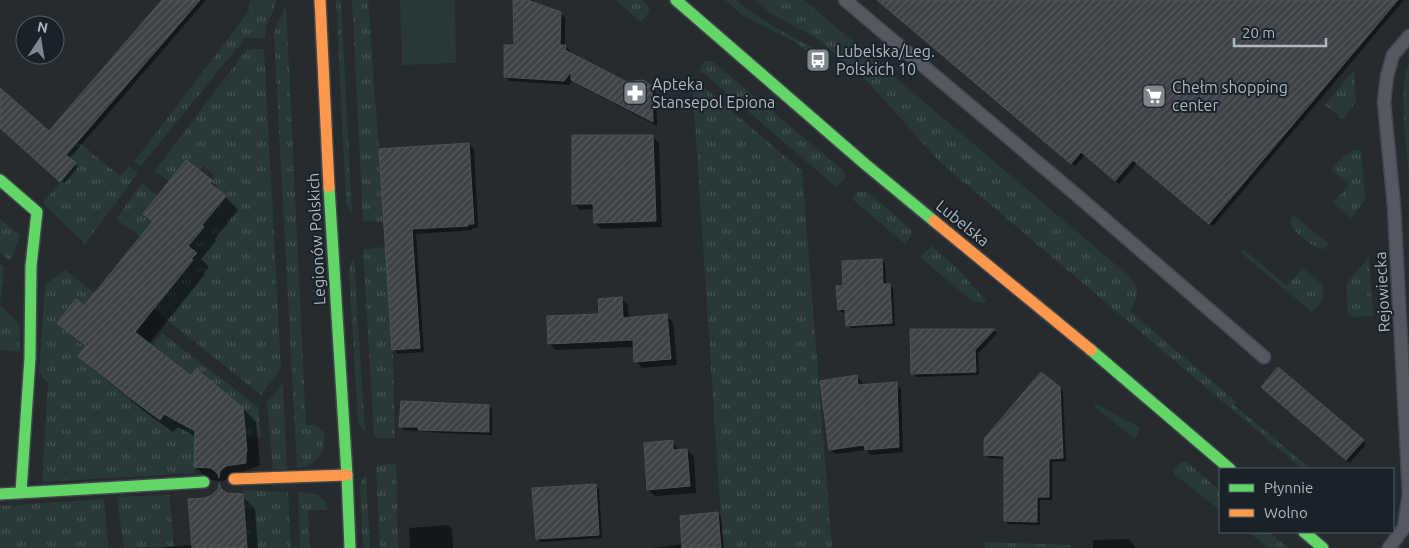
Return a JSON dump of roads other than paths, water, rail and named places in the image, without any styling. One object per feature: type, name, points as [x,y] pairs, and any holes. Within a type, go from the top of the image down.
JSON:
[{"type":"street","name":"Legionów Polskich","points":[[320,0],[331,237],[350,548]]},
{"type":"street","name":"Lubelska","points":[[676,0],[865,164],[1051,316],[1229,468]]},
{"type":"street","points":[[0,180],[37,212],[31,266],[30,358],[21,492]]},
{"type":"street","points":[[234,479],[347,475]]},
{"type":"street","points":[[0,494],[204,482]]},
{"type":"street","points":[[1305,533],[1323,548]]},
{"type":"lane","points":[[846,0],[1264,357]]},
{"type":"lane","name":"Rejowiecka","points":[[1389,548],[1404,528],[1408,493],[1394,206],[1384,102],[1387,76],[1393,54],[1409,36]]},
{"type":"place","name":"Lubelska/Leg. Polskich 10","points":[[818,60]]},
{"type":"place","name":"Apteka Stansepol Epiona","points":[[635,93]]},
{"type":"place","name":"Chełm shopping center","points":[[1154,96]]}]
